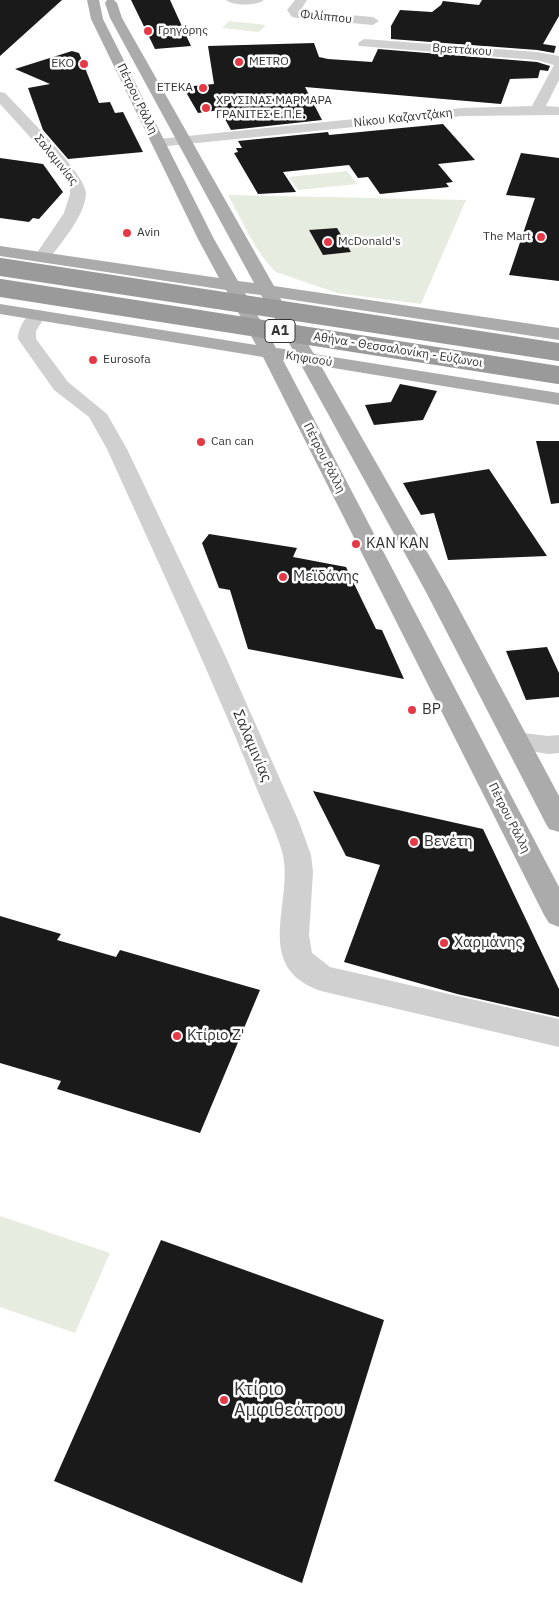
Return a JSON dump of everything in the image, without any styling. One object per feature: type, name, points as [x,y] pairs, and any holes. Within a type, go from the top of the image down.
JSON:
[{"type":"highway","name":"Αθήνα - Θεσσαλονίκη - Εύζωνοι","points":[[0,267],[559,352]]},
{"type":"highway","name":"Αθήνα - Θεσσαλονίκη - Εύζωνοι","points":[[0,288],[559,374]]},
{"type":"main road","name":"Πέτρου Ράλλη","points":[[93,0],[96,19],[206,239],[270,353],[559,915]]},
{"type":"main road","name":"Πέτρου Ράλλη","points":[[110,0],[116,18],[247,256],[333,403],[454,622],[559,822]]},
{"type":"main road","points":[[129,270],[164,271],[200,263],[207,257],[206,239]]},
{"type":"main road","points":[[0,251],[559,334]]},
{"type":"main road","points":[[247,256],[285,281],[350,303]]},
{"type":"main road","points":[[0,309],[46,306],[65,299],[77,289],[80,279],[75,269],[61,262],[42,257]]},
{"type":"main road","points":[[150,334],[208,331],[232,325],[251,318],[267,302],[268,291]]},
{"type":"main road","name":"Κηφισού","points":[[0,309],[559,399]]},
{"type":"main road","points":[[270,353],[290,330],[307,321],[328,315],[378,310],[427,314]]},
{"type":"main road","points":[[333,403],[332,386],[338,380],[349,374],[371,369]]},
{"type":"street","points":[[232,0],[258,0]]},
{"type":"street","name":"Φιλίππου","points":[[301,0],[293,10],[296,14],[373,21]]},
{"type":"street","name":"Βρεττάκου","points":[[364,43],[537,56],[554,59],[559,62]]},
{"type":"street","points":[[537,110],[559,67]]},
{"type":"street","name":"Σαλαμινίας","points":[[0,96],[55,156],[80,191],[75,206],[42,257]]},
{"type":"street","name":"Νίκου Καζαντζάκη","points":[[158,143],[462,112],[559,111]]},
{"type":"street","name":"Σαλαμινίας","points":[[37,315],[27,331],[28,339],[61,386],[97,414],[117,449],[212,653],[285,822],[297,855],[299,872],[294,935],[298,959],[321,978],[559,1033]]},
{"type":"street","points":[[516,740],[548,745],[559,744]]},
{"type":"shaded area","points":[[229,21],[266,25],[259,32],[222,28]]},
{"type":"shaded area","points":[[347,171],[357,184],[298,190],[289,177]]},
{"type":"shaded area","points":[[228,195],[466,200],[421,304],[337,293],[276,272],[255,245]]},
{"type":"shaded area","points":[[0,1216],[110,1253],[75,1333],[0,1307]]},
{"type":"building","points":[[0,0],[62,0],[0,56]]},
{"type":"building","points":[[131,0],[170,0],[191,46],[155,49]]},
{"type":"building","points":[[482,0],[559,0],[559,16],[543,44],[556,46],[554,53],[537,50],[391,39],[391,26],[400,10],[432,12],[443,1],[479,5]]},
{"type":"building","points":[[314,43],[319,57],[328,59],[372,62],[378,49],[537,62],[550,66],[548,71],[540,70],[538,78],[510,79],[501,104],[305,87],[322,120],[231,130],[220,110],[198,113],[183,87],[214,84],[208,46]]},
{"type":"building","points":[[72,51],[79,53],[99,103],[110,102],[115,113],[123,112],[143,152],[68,159],[43,130],[28,88],[50,84],[15,69]]},
{"type":"building","points":[[443,124],[475,160],[438,164],[453,182],[446,183],[449,187],[380,194],[368,177],[358,178],[349,165],[283,172],[296,192],[258,194],[234,153],[238,152],[236,148],[242,148],[238,141],[328,132],[329,135]]},
{"type":"building","name":"The Mart","points":[[521,153],[559,158],[559,281],[509,275],[535,198],[506,195]]},
{"type":"building","points":[[0,158],[43,164],[63,192],[39,219],[33,218],[29,222],[0,218]]},
{"type":"building","points":[[337,228],[351,252],[323,255],[309,230]]},
{"type":"building","points":[[400,384],[437,391],[423,420],[374,425],[365,405],[391,402]]},
{"type":"building","points":[[536,441],[559,441],[559,503],[551,504]]},
{"type":"building","points":[[489,469],[547,556],[448,560],[434,513],[421,515],[403,483]]},
{"type":"building","points":[[209,534],[297,548],[293,557],[346,567],[376,629],[382,630],[404,679],[248,649],[230,590],[219,588],[202,543]]},
{"type":"building","points":[[547,647],[559,673],[559,697],[526,700],[506,651]]},
{"type":"building","points":[[313,791],[483,829],[559,989],[559,1017],[457,994],[344,962],[380,865],[346,856]]},
{"type":"building","name":"Κτίριο Ζ'","points":[[0,916],[61,934],[57,940],[116,957],[120,950],[260,990],[200,1133],[57,1089],[61,1081],[0,1063]]},
{"type":"building","name":"Κτίριο Αμφιθεάτρου","points":[[161,1240],[384,1320],[302,1583],[54,1481]]},
{"type":"place","name":"Γρηγόρης","points":[[148,31]]},
{"type":"place","name":"METRO","points":[[239,62]]},
{"type":"place","name":"EKO","points":[[84,64]]},
{"type":"place","name":"ΕΤΕΚΑ","points":[[203,88]]},
{"type":"place","name":"ΧΡΥΣΙΝΑΣ ΜΑΡΜΑΡΑ ΓΡΑΝΙΤΕΣ Ε.Π.Ε.","points":[[206,108]]},
{"type":"place","name":"Avin","points":[[127,233]]},
{"type":"place","name":"The Mart","points":[[541,237]]},
{"type":"place","name":"McDonald's","points":[[328,242]]},
{"type":"place","name":"Eurosofa","points":[[93,360]]},
{"type":"place","name":"Can can","points":[[201,442]]},
{"type":"place","name":"ΚΑΝ ΚΑΝ","points":[[356,544]]},
{"type":"place","name":"Μεϊδάνης","points":[[283,577]]},
{"type":"place","name":"BP","points":[[412,710]]},
{"type":"place","name":"Βενέτη","points":[[414,842]]},
{"type":"place","name":"Χαρμάνης","points":[[444,943]]},
{"type":"place","name":"Κτίριο Ζ'","points":[[177,1036]]},
{"type":"place","name":"Κτίριο Αμφιθεάτρου","points":[[224,1400]]}]
